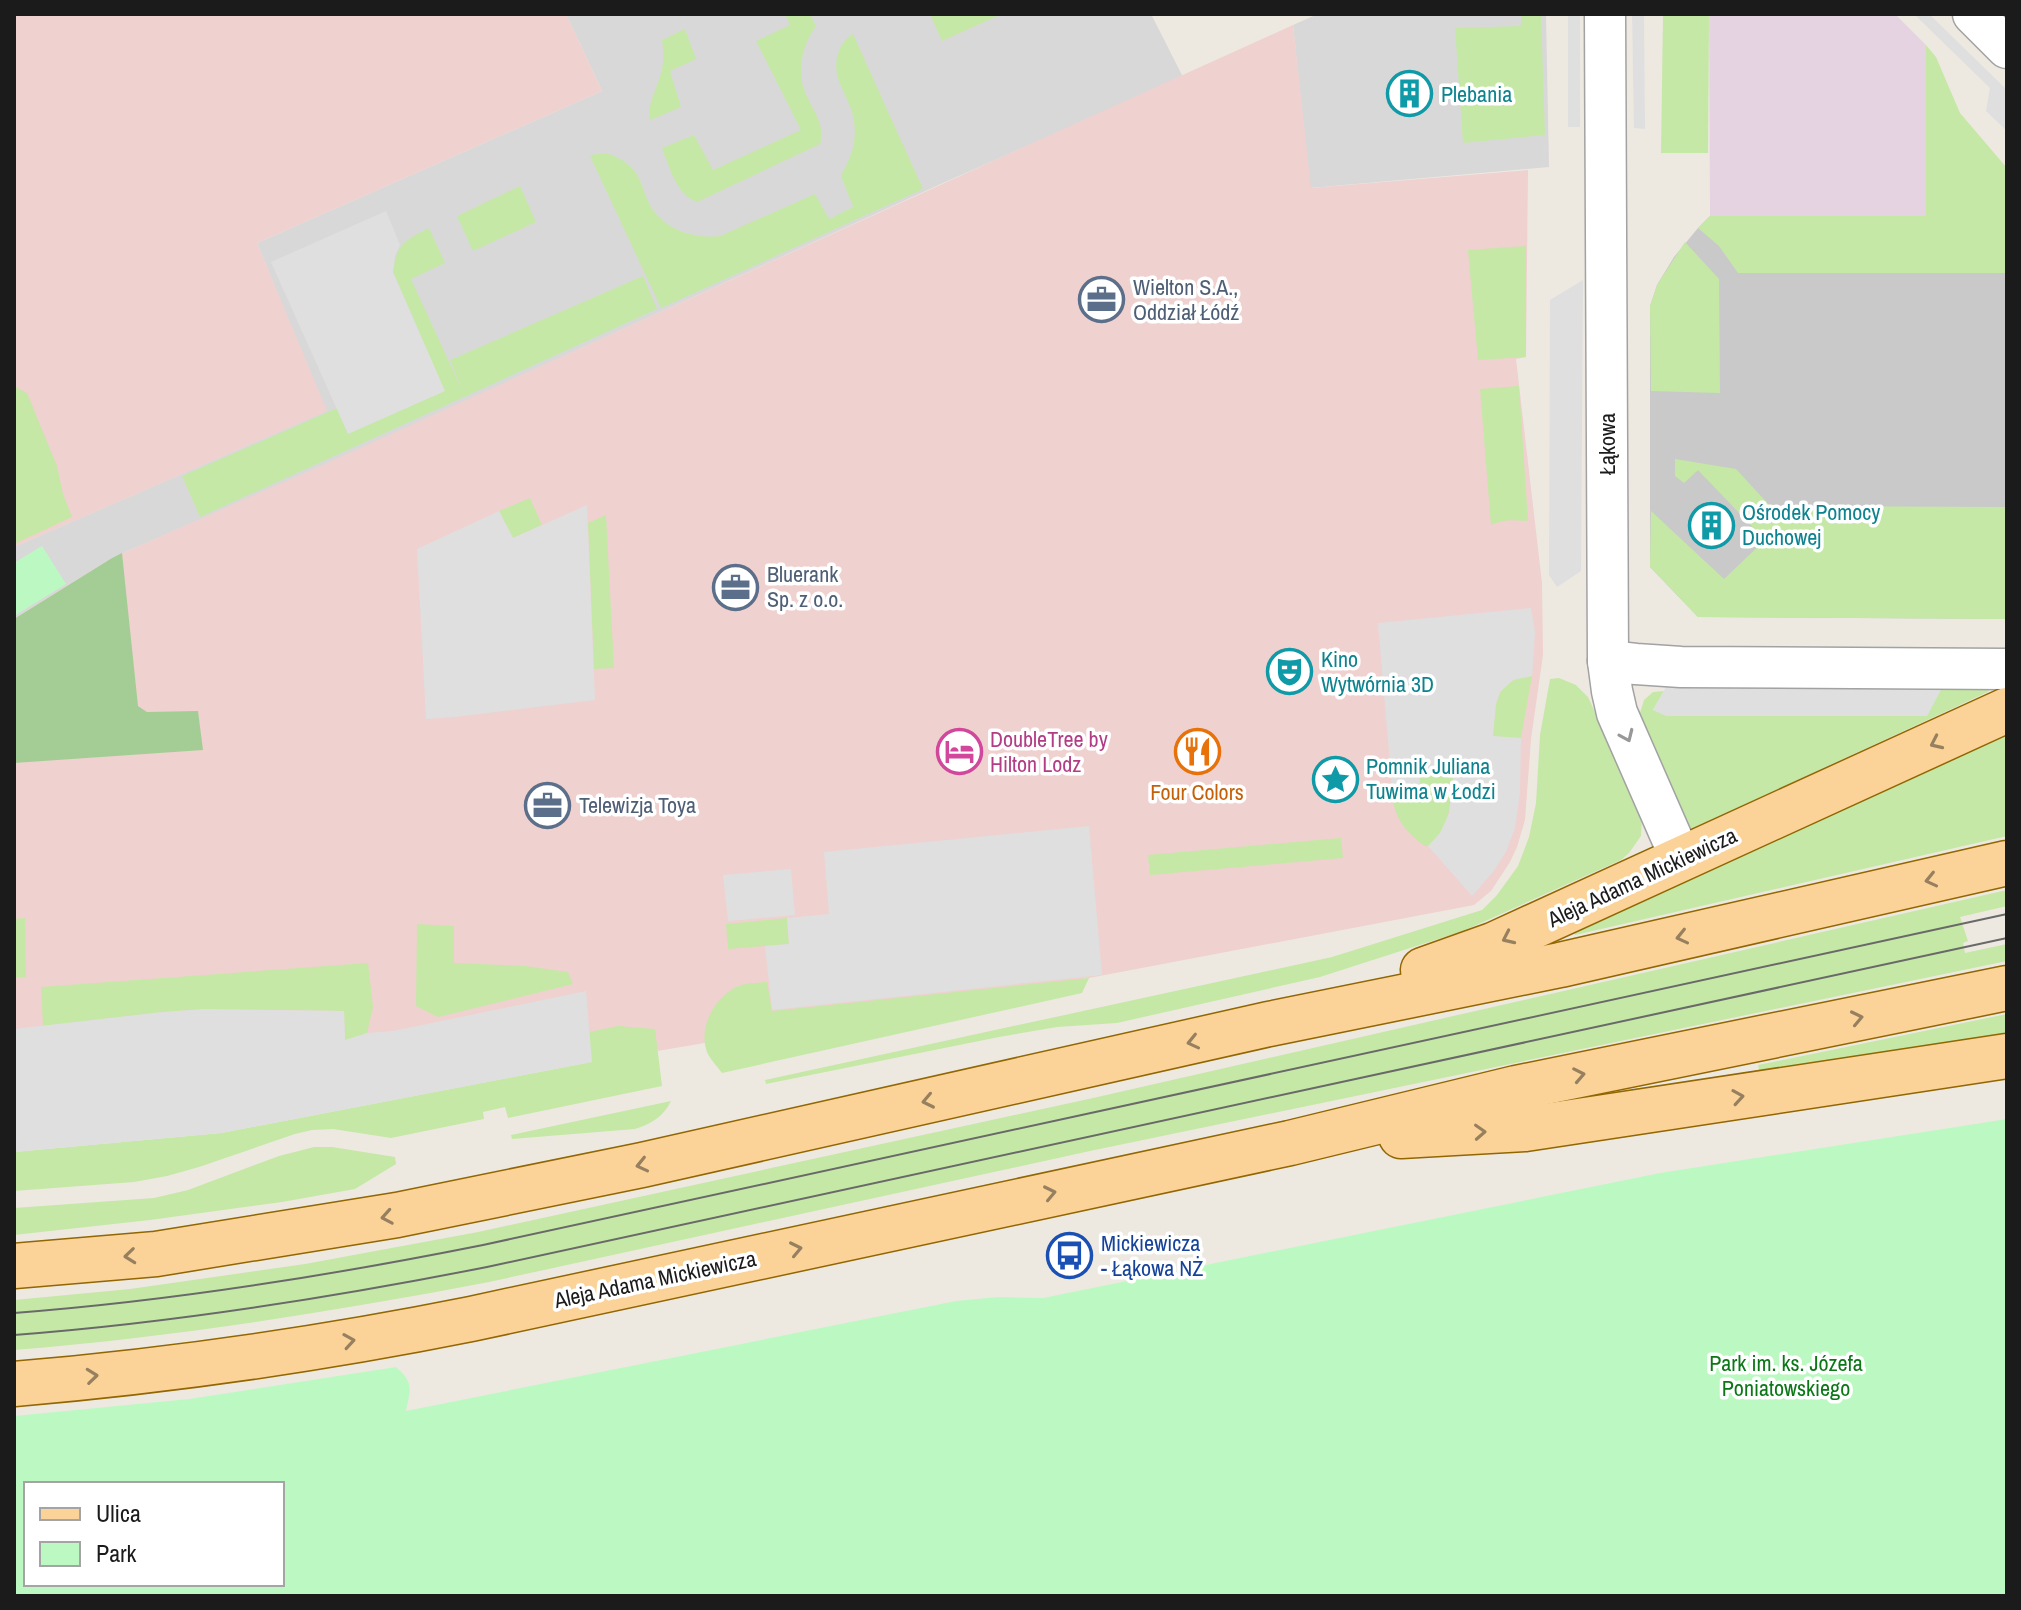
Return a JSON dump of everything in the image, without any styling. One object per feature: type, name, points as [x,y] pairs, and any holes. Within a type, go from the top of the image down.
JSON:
[{"type":"main road","name":"Aleja Adama Mickiewicza","points":[[1269,1024],[1493,945],[2007,710]]},
{"type":"main road","name":"Aleja Adama Mickiewicza","points":[[14,1266],[156,1254],[397,1215],[642,1165],[1269,1024],[1560,965],[2007,863]]},
{"type":"main road","name":"Aleja Adama Mickiewicza","points":[[14,1384],[185,1366],[388,1335],[1290,1143],[1516,1088],[2007,988]]},
{"type":"main road","name":"Aleja Adama Mickiewicza","points":[[1290,1143],[1525,1129],[2007,1056]]},
{"type":"street","name":"Łąkowa","points":[[1605,14],[1608,661],[1617,713],[1681,859]]},
{"type":"street","points":[[1973,14],[2007,48]]},
{"type":"street","points":[[1608,661],[1681,667],[1998,668]]},
{"type":"shaded area","points":[[14,14],[566,14],[602,91],[257,243],[327,411],[14,547]]},
{"type":"shaded area","points":[[566,14],[1151,14],[1183,77],[345,456],[112,558],[14,619],[14,547],[326,411],[257,243],[602,91]]},
{"type":"shaded area","points":[[1318,14],[1546,14],[1549,167],[1310,188],[1293,25]]},
{"type":"shaded area","points":[[1568,14],[1580,14],[1580,127],[1568,127]]},
{"type":"shaded area","points":[[1632,14],[1644,14],[1645,129],[1634,128]]},
{"type":"shaded area","points":[[1709,14],[1895,14],[1926,45],[1926,216],[1710,216]]},
{"type":"shaded area","points":[[1914,14],[1929,14],[2007,90],[2007,131],[1986,111],[1990,88]]},
{"type":"shaded area","points":[[1293,25],[1311,188],[1528,170],[1526,357],[1516,359],[1542,583],[1543,655],[1531,739],[1525,820],[1510,862],[1491,891],[1474,905],[1089,978],[592,1062],[14,1152],[14,619],[112,558]]},
{"type":"shaded area","points":[[386,211],[400,245],[393,272],[445,391],[348,434],[271,262]]},
{"type":"shaded area","points":[[1710,216],[2007,216],[2007,619],[1698,617],[1650,567],[1650,306],[1657,285],[1674,257]]},
{"type":"shaded area","points":[[1583,280],[1581,571],[1557,587],[1549,575],[1550,300]]},
{"type":"shaded area","points":[[587,505],[595,700],[426,719],[417,549],[499,511],[513,538]]},
{"type":"shaded area","points":[[1531,608],[1535,632],[1532,676],[1513,680],[1500,692],[1493,736],[1521,738],[1520,793],[1515,828],[1506,852],[1472,896],[1428,846],[1440,833],[1449,814],[1454,768],[1419,771],[1421,797],[1393,800],[1378,623]]},
{"type":"shaded area","points":[[1666,687],[1942,688],[1927,716],[1666,716],[1653,710]]},
{"type":"shaded area","points":[[1089,826],[1102,975],[772,1010],[765,946],[789,944],[787,918],[829,914],[824,852]]},
{"type":"shaded area","points":[[791,869],[795,915],[728,921],[723,875]]},
{"type":"shaded area","points":[[586,991],[592,1062],[221,1133],[14,1152],[14,1029],[205,1009],[344,1011],[345,1040],[367,1033],[393,1031]]},
{"type":"green space","points":[[810,14],[816,26],[804,49],[801,75],[805,92],[820,124],[820,144],[697,202],[679,187],[662,148],[694,135],[713,170],[801,130],[756,41],[790,25],[786,16]]},
{"type":"green space","points":[[930,14],[1002,14],[942,41]]},
{"type":"green space","points":[[1521,14],[1541,14],[1545,135],[1463,143],[1455,28],[1521,26]]},
{"type":"green space","points":[[1663,14],[1709,14],[1708,153],[1661,153]]},
{"type":"green space","points":[[685,29],[696,59],[670,71],[681,107],[650,120],[651,104],[663,65],[662,40]]},
{"type":"green space","points":[[853,34],[923,189],[661,308],[590,156],[609,154],[628,164],[638,176],[649,203],[659,217],[674,228],[692,235],[720,236],[815,194],[829,219],[853,207],[841,176],[852,150],[854,121],[836,63],[842,45]]},
{"type":"green space","points":[[1926,45],[1936,57],[1960,113],[2007,168],[2007,273],[1738,273],[1719,246],[1698,228],[1710,216],[1926,216]]},
{"type":"green space","points":[[520,186],[536,222],[473,251],[457,216]]},
{"type":"green space","points":[[429,228],[445,263],[411,279],[462,390],[450,360],[643,276],[657,309],[200,517],[182,476],[337,408],[348,433],[444,391],[393,272],[403,244]]},
{"type":"green space","points":[[1685,242],[1719,279],[1720,393],[1651,391],[1650,306],[1657,285]]},
{"type":"green space","points":[[1526,246],[1526,357],[1478,360],[1468,250]]},
{"type":"green space","points":[[14,386],[27,393],[57,466],[72,517],[14,544]]},
{"type":"green space","points":[[1519,386],[1528,521],[1514,520],[1491,525],[1480,389]]},
{"type":"green space","points":[[1675,459],[1736,469],[1770,506],[2007,507],[2007,619],[1698,617],[1650,567],[1651,511],[1724,579],[1765,540],[1698,470],[1684,483],[1675,476]]},
{"type":"green space","points":[[530,498],[542,525],[513,538],[499,511]]},
{"type":"green space","points":[[606,515],[614,668],[594,669],[588,523]]},
{"type":"green space","points":[[42,546],[66,584],[14,616],[14,563]]},
{"type":"green space","points":[[122,553],[138,706],[147,712],[198,711],[203,750],[14,763],[14,619]]},
{"type":"green space","points":[[1532,676],[1521,738],[1493,737],[1497,699],[1506,685]]},
{"type":"green space","points":[[1559,678],[1576,685],[1588,697],[1642,815],[1641,836],[1621,860],[1463,931],[1320,977],[1117,1023],[1057,1027],[999,1037],[766,1084],[765,1080],[1332,957],[1482,910],[1518,866],[1529,837],[1536,803],[1540,735],[1550,679]]},
{"type":"green space","points":[[1942,688],[1989,688],[1988,692],[1689,830],[1639,716],[1644,700],[1653,692],[1664,691],[1653,710]]},
{"type":"green space","points":[[2007,735],[2007,836],[1574,933]]},
{"type":"green space","points":[[1454,768],[1446,821],[1436,839],[1425,846],[1404,826],[1393,800],[1420,797],[1419,771]]},
{"type":"green space","points":[[1341,838],[1343,858],[1150,875],[1148,855]]},
{"type":"green space","points":[[2007,890],[2007,906],[1960,917],[1968,941],[1963,943],[1965,953],[2007,944],[2007,961],[1090,1151],[489,1282],[253,1322],[14,1350],[14,1300],[130,1289],[305,1264],[478,1232],[1093,1098]]},
{"type":"green space","points":[[25,918],[26,977],[14,977],[14,919]]},
{"type":"green space","points":[[787,918],[789,944],[728,949],[726,924]]},
{"type":"green space","points":[[417,924],[454,926],[454,963],[525,966],[568,972],[573,984],[438,1017],[416,1006]]},
{"type":"green space","points":[[368,963],[373,1007],[367,1033],[345,1041],[344,1011],[205,1009],[43,1026],[41,987]]},
{"type":"green space","points":[[1089,978],[1082,993],[722,1073],[708,1055],[705,1043],[706,1024],[715,1006],[728,992],[747,984],[767,982],[772,1011]]},
{"type":"green space","points":[[2007,1014],[2007,1035],[1760,1073],[1758,1065]]},
{"type":"green space","points":[[618,1026],[655,1029],[662,1086],[508,1118],[505,1107],[483,1112],[484,1119],[391,1138],[333,1129],[312,1130],[167,1176],[134,1182],[14,1191],[14,1152],[221,1133],[591,1062],[589,1032]]},
{"type":"green space","points":[[671,1101],[656,1119],[635,1129],[512,1139],[511,1135]]},
{"type":"green space","name":"Park im. ks. Józefa Poniatowskiego","points":[[2007,1119],[2007,1596],[14,1596],[14,1416],[189,1399],[396,1367],[409,1383],[406,1411],[956,1301],[998,1297],[1043,1298],[1660,1173]]},
{"type":"green space","points":[[314,1147],[395,1157],[396,1164],[355,1189],[150,1220],[14,1235],[14,1208],[154,1198],[188,1190],[279,1156]]},
{"type":"tram line","points":[[14,1313],[132,1302],[250,1286],[483,1245],[2007,914]]},
{"type":"tram line","points":[[14,1335],[133,1324],[251,1308],[487,1267],[2007,938]]},
{"type":"place","name":"Plebania","points":[[1410,94]]},
{"type":"place","name":"Wielton S.A., Oddział Łódź","points":[[1102,300]]},
{"type":"place","name":"Ośrodek Pomocy Duchowej","points":[[1711,525]]},
{"type":"place","name":"Bluerank Sp. z o.o.","points":[[736,587]]},
{"type":"place","name":"Kino Wytwórnia 3D","points":[[1290,672]]},
{"type":"place","name":"Four Colors","points":[[1197,751]]},
{"type":"place","name":"DoubleTree by Hilton Lodz","points":[[959,752]]},
{"type":"place","name":"Pomnik Juliana Tuwima w Łodzi","points":[[1335,779]]},
{"type":"place","name":"Telewizja Toya","points":[[548,805]]},
{"type":"place","name":"Mickiewicza - Łąkowa NŻ","points":[[1070,1256]]}]
